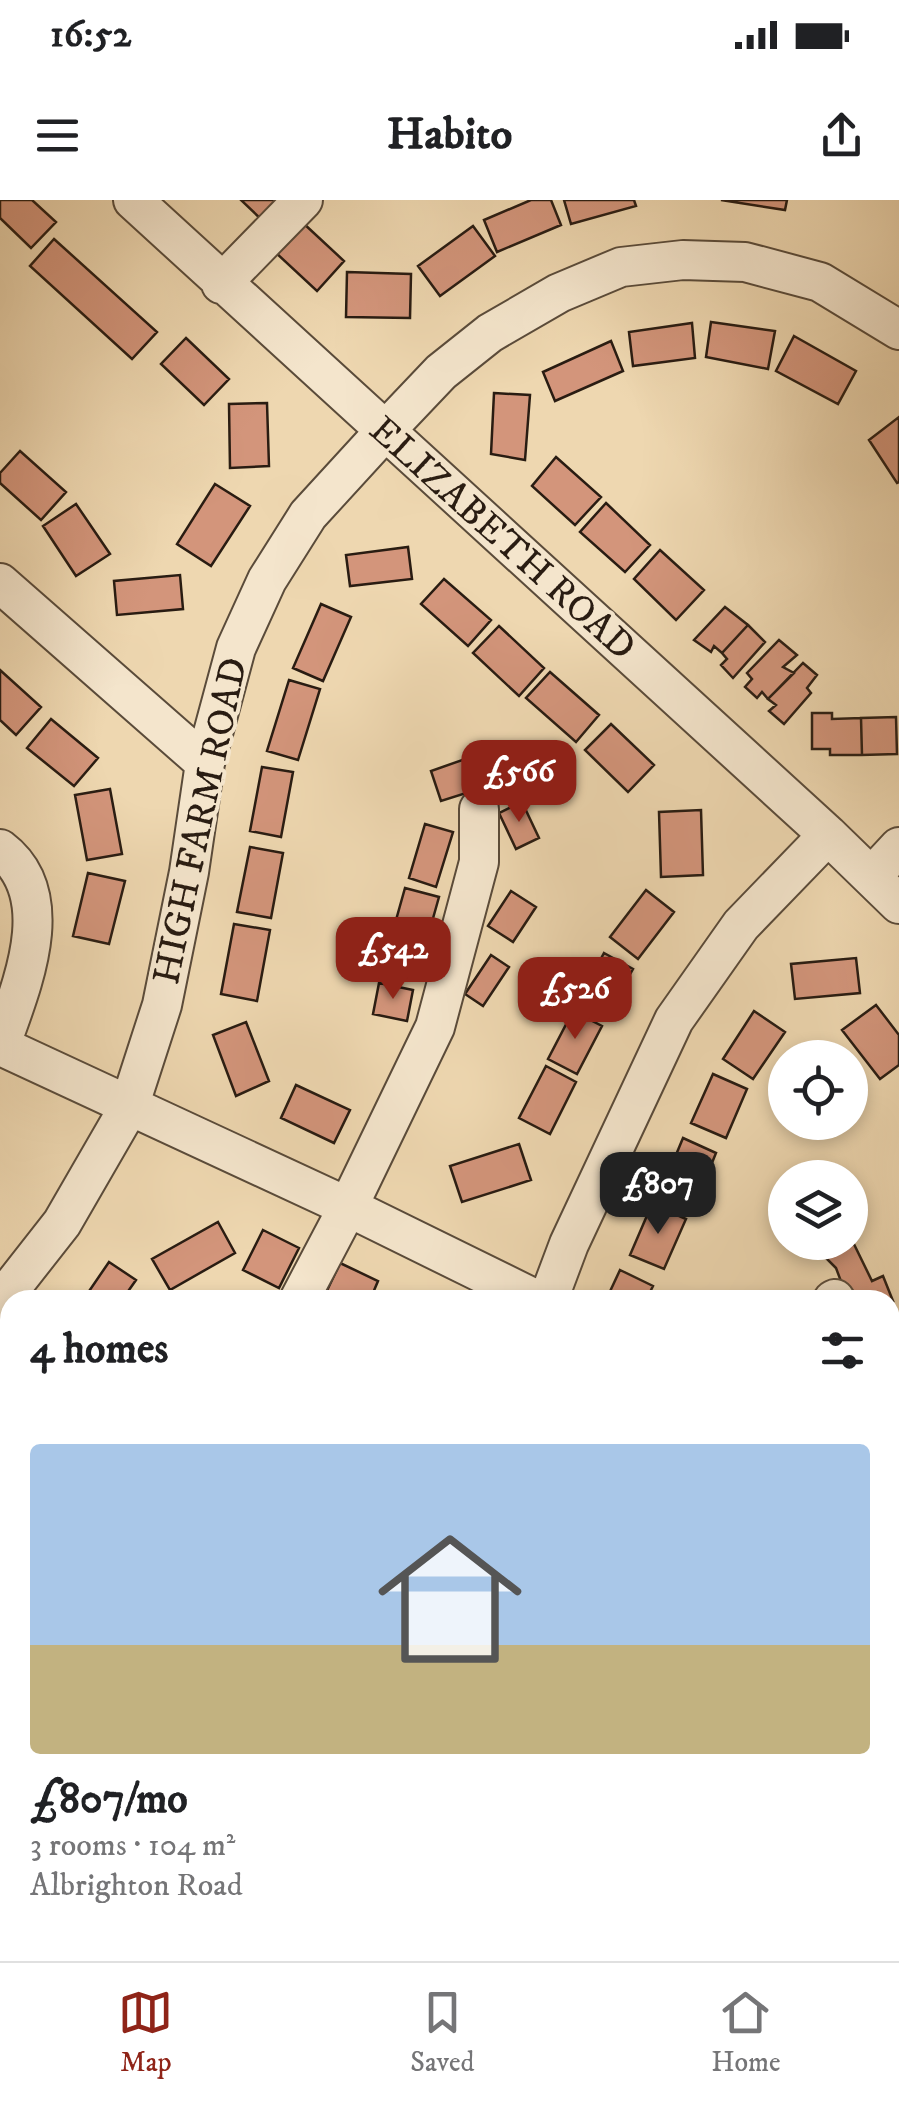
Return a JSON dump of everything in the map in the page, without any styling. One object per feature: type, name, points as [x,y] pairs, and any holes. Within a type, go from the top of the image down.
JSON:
[{"type":"street","name":"ELIZABETH ROAD","points":[[133,200],[899,904]]},
{"type":"street","points":[[221,284],[304,200]]},
{"type":"street","name":"HIGH FARM ROAD","points":[[9,1290],[62,1223],[129,1107],[162,1005],[206,763],[236,648],[267,580],[308,515],[441,372],[490,333],[559,292],[621,266],[683,260],[744,262],[820,282],[894,313]]},
{"type":"street","points":[[0,583],[206,763]]},
{"type":"street","points":[[304,1290],[434,1027],[479,862],[479,809]]},
{"type":"street","points":[[552,1290],[674,1020],[741,925],[828,835]]},
{"type":"street","points":[[872,876],[899,847]]},
{"type":"street","points":[[0,849],[21,873],[32,905],[32,940],[0,1046],[348,1207],[517,1290]]},
{"type":"building","points":[[0,200],[32,200],[56,222],[31,248],[0,218]]},
{"type":"building","points":[[241,200],[285,200],[264,222]]},
{"type":"building","points":[[531,200],[551,200],[561,225],[497,252],[484,220]]},
{"type":"building","points":[[564,200],[634,200],[636,206],[571,224]]},
{"type":"building","points":[[721,200],[787,200],[785,210]]},
{"type":"building","points":[[302,222],[344,261],[317,291],[274,251]]},
{"type":"building","points":[[473,226],[495,256],[440,296],[418,266]]},
{"type":"building","points":[[54,239],[157,332],[132,359],[30,266]]},
{"type":"building","points":[[347,272],[411,274],[410,318],[346,317]]},
{"type":"building","points":[[711,322],[775,331],[768,369],[706,357]]},
{"type":"building","points":[[692,323],[695,358],[633,366],[629,332]]},
{"type":"building","points":[[794,336],[856,371],[838,404],[776,371]]},
{"type":"building","points":[[186,338],[229,379],[204,405],[161,364]]},
{"type":"building","points":[[611,341],[623,371],[555,401],[543,372]]},
{"type":"building","points":[[494,393],[530,395],[525,460],[491,454]]},
{"type":"building","points":[[267,403],[269,466],[230,468],[229,404]]},
{"type":"building","points":[[899,417],[899,482],[897,483],[869,440]]},
{"type":"building","points":[[20,451],[66,492],[41,520],[0,483],[0,473]]},
{"type":"building","points":[[556,457],[601,497],[575,525],[532,486]]},
{"type":"building","points":[[215,484],[250,506],[211,566],[177,544]]},
{"type":"building","points":[[606,503],[650,545],[625,572],[580,532]]},
{"type":"building","points":[[76,504],[110,554],[76,576],[43,526]]},
{"type":"building","points":[[408,547],[412,579],[350,586],[346,555]]},
{"type":"building","points":[[660,550],[704,590],[676,620],[634,579]]},
{"type":"building","points":[[180,575],[183,609],[117,615],[114,581]]},
{"type":"building","points":[[444,579],[491,620],[468,646],[421,604]]},
{"type":"building","points":[[321,604],[351,617],[323,681],[293,668]]},
{"type":"building","points":[[725,607],[748,625],[722,653],[714,646],[711,652],[694,640]]},
{"type":"building","points":[[748,625],[765,642],[733,678],[721,665],[727,659],[722,653]]},
{"type":"building","points":[[499,626],[544,668],[519,696],[473,653]]},
{"type":"building","points":[[779,640],[797,655],[783,667],[794,673],[768,699],[762,692],[757,698],[745,687],[752,679],[747,673]]},
{"type":"building","points":[[803,663],[817,675],[807,688],[811,693],[784,724],[769,711],[776,705],[768,699]]},
{"type":"building","points":[[0,670],[41,707],[16,735],[0,720]]},
{"type":"building","points":[[550,672],[599,715],[576,742],[526,698]]},
{"type":"building","points":[[289,680],[320,689],[298,760],[267,751]]},
{"type":"building","points":[[812,713],[832,713],[832,719],[861,718],[862,755],[830,755],[830,749],[812,749]]},
{"type":"building","points":[[896,717],[897,754],[862,755],[861,718]]},
{"type":"building","points":[[51,719],[98,758],[74,786],[27,748]]},
{"type":"building","points":[[611,724],[654,765],[628,792],[585,750]]},
{"type":"building","points":[[468,758],[479,789],[441,801],[431,771]]},
{"type":"building","points":[[262,767],[293,772],[281,837],[250,831]]},
{"type":"building","points":[[110,789],[122,854],[87,860],[75,795]]},
{"type":"building","points":[[522,802],[539,838],[516,849],[499,813]]},
{"type":"building","points":[[701,810],[703,875],[661,877],[659,812]]},
{"type":"building","points":[[425,824],[453,832],[436,887],[409,878]]},
{"type":"building","points":[[250,847],[283,853],[271,918],[237,912]]},
{"type":"building","points":[[88,873],[125,881],[109,944],[73,936]]},
{"type":"building","points":[[405,888],[439,897],[430,929],[396,920]]},
{"type":"building","points":[[646,890],[674,912],[638,959],[610,937]]},
{"type":"building","points":[[511,891],[536,907],[513,942],[488,926]]},
{"type":"building","points":[[234,924],[270,930],[257,1001],[221,994]]},
{"type":"building","points":[[393,941],[423,949],[415,980],[384,972]]},
{"type":"building","points":[[604,953],[633,969],[607,1015],[579,1000]]},
{"type":"building","points":[[491,955],[509,967],[483,1006],[465,994]]},
{"type":"building","points":[[856,958],[860,993],[795,999],[791,964]]},
{"type":"building","points":[[379,983],[413,990],[407,1021],[373,1014]]},
{"type":"building","points":[[876,1005],[899,1035],[899,1065],[880,1079],[868,1064],[868,1040],[850,1040],[842,1030]]},
{"type":"building","points":[[573,1011],[602,1026],[577,1074],[548,1059]]},
{"type":"building","points":[[754,1011],[785,1032],[780,1040],[768,1040],[768,1057],[753,1079],[723,1059]]},
{"type":"building","points":[[246,1022],[269,1081],[236,1096],[213,1035]]},
{"type":"building","points":[[546,1066],[576,1082],[550,1134],[519,1118]]},
{"type":"building","points":[[713,1074],[747,1089],[726,1138],[691,1123]]},
{"type":"building","points":[[296,1085],[350,1110],[334,1143],[281,1118]]},
{"type":"building","points":[[683,1138],[716,1153],[695,1205],[661,1191]]},
{"type":"building","points":[[519,1144],[531,1180],[462,1202],[450,1166]]},
{"type":"building","points":[[652,1204],[686,1219],[664,1269],[630,1255]]},
{"type":"building","points":[[218,1222],[235,1253],[170,1290],[152,1259]]},
{"type":"building","points":[[263,1230],[299,1248],[279,1288],[243,1270]]},
{"type":"building","points":[[828,1260],[862,1260],[872,1281],[883,1276],[889,1290],[844,1290],[836,1268]]},
{"type":"building","points":[[109,1262],[136,1280],[129,1290],[90,1290]]},
{"type":"building","points":[[340,1263],[378,1281],[374,1290],[327,1290]]},
{"type":"building","points":[[620,1270],[653,1286],[651,1290],[611,1290]]}]
